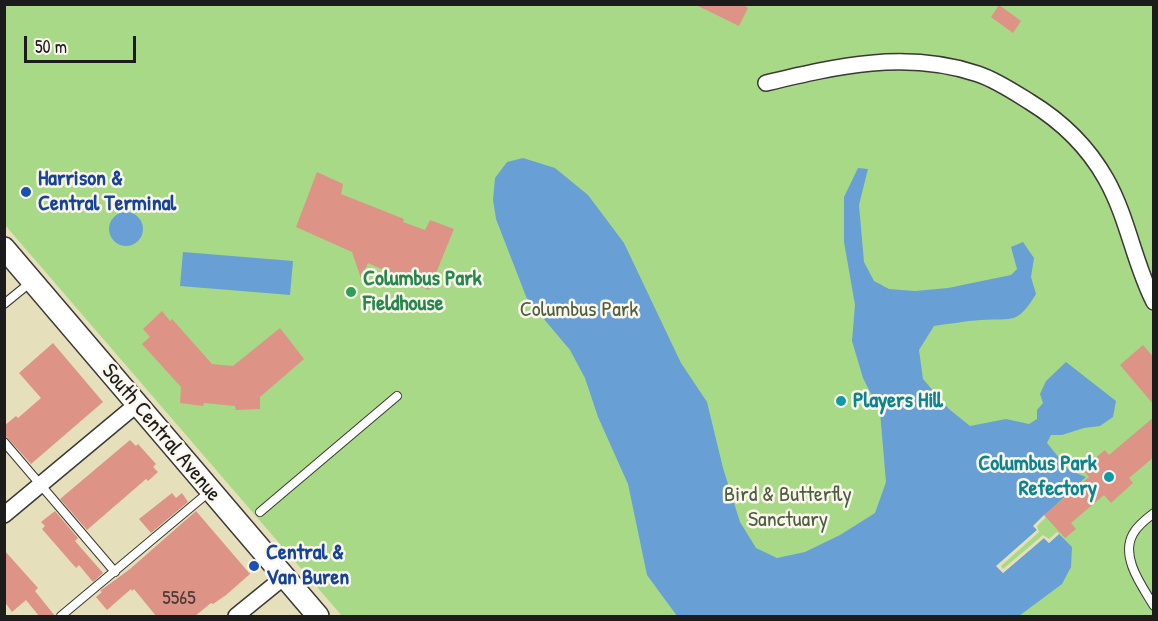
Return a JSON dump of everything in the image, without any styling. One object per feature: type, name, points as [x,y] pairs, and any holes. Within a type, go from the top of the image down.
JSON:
[{"type":"street","points":[[766,83],[836,66],[906,62],[944,66],[979,75],[1017,94],[1064,126],[1098,165],[1113,192],[1142,278],[1154,302]]},
{"type":"street","name":"South Central Avenue","points":[[4,248],[318,616]]},
{"type":"street","points":[[4,515],[136,405]]},
{"type":"street","points":[[236,616],[284,577]]},
{"type":"lane","points":[[4,304],[32,281]]},
{"type":"lane","points":[[260,512],[397,396]]},
{"type":"lane","points":[[4,442],[115,572]]},
{"type":"lane","points":[[61,616],[210,491]]},
{"type":"lane","points":[[1154,513],[1133,534],[1129,554],[1132,567],[1154,606]]},
{"type":"green space","name":"Columbus Park","points":[[4,5],[1153,5],[1153,616],[342,616],[5,225]]},
{"type":"water","points":[[523,158],[555,168],[588,195],[624,243],[681,363],[707,402],[723,468],[740,522],[756,548],[777,558],[805,552],[840,535],[875,513],[886,482],[880,412],[863,378],[852,341],[855,305],[844,242],[844,197],[858,168],[868,169],[859,205],[864,262],[874,281],[889,289],[915,291],[948,288],[1011,275],[1017,269],[1011,247],[1023,242],[1034,258],[1031,277],[1036,294],[1024,311],[1008,319],[975,320],[934,326],[919,350],[923,379],[949,409],[970,426],[1006,419],[1029,424],[1037,419],[1037,410],[1043,403],[1040,394],[1046,381],[1066,362],[1116,401],[1113,417],[1100,426],[1062,435],[1051,435],[1047,443],[1069,470],[1086,477],[1034,525],[1037,530],[997,566],[1003,573],[1044,538],[1049,543],[1059,534],[1072,547],[1071,567],[1062,584],[1019,616],[677,616],[647,575],[628,484],[598,417],[585,378],[570,350],[527,299],[496,219],[493,200],[495,178],[507,162]]},
{"type":"water","points":[[126,212],[138,217],[143,229],[138,241],[126,246],[114,241],[109,229],[114,217]]},
{"type":"water","points":[[183,252],[293,261],[290,295],[180,286]]},
{"type":"pier","points":[[1044,515],[1046,517],[1037,526],[1039,532],[1001,566],[1003,569],[1043,535],[1049,539],[1057,532],[1059,534],[1049,543],[1044,538],[1003,573],[996,566],[1037,530],[1033,526]]},
{"type":"building","points":[[694,4],[742,4],[748,8],[739,26]]},
{"type":"building","points":[[999,5],[1021,21],[1013,33],[991,17]]},
{"type":"building","points":[[317,172],[343,184],[341,194],[404,219],[403,222],[425,230],[430,220],[454,229],[429,290],[368,263],[361,278],[352,252],[296,227]]},
{"type":"building","points":[[162,311],[212,364],[233,366],[280,328],[304,359],[260,397],[260,409],[236,410],[235,406],[180,403],[181,387],[142,344],[150,337],[143,329]]},
{"type":"building","points":[[53,343],[103,402],[31,464],[4,434],[4,426],[16,416],[18,418],[41,398],[19,373]]},
{"type":"building","points":[[1143,345],[1154,358],[1154,405],[1120,365]]},
{"type":"building","name":"Columbus Park Refectory","points":[[1154,417],[1154,457],[1129,478],[1133,483],[1111,503],[1104,495],[1071,523],[1076,529],[1065,538],[1044,515],[1089,477],[1082,469],[1105,450],[1109,455]]},
{"type":"building","points":[[130,440],[136,446],[138,444],[156,464],[153,467],[158,472],[148,481],[146,479],[87,530],[60,499]]},
{"type":"building","points":[[172,493],[176,498],[182,493],[188,502],[151,533],[139,519]]},
{"type":"building","points":[[55,511],[78,538],[75,541],[103,573],[93,582],[79,565],[76,568],[42,529],[45,526],[41,522]]},
{"type":"building","points":[[196,511],[250,574],[226,595],[195,616],[156,616],[134,589],[132,591],[131,589],[107,610],[96,597],[102,592],[100,591],[130,569]]},
{"type":"building","points":[[4,550],[38,588],[35,591],[55,616],[39,616],[26,600],[12,612],[4,601]]},
{"type":"place","name":"Harrison & Central Terminal","points":[[26,192]]},
{"type":"place","name":"Columbus Park Fieldhouse","points":[[351,292]]},
{"type":"place","name":"Players Hill","points":[[841,401]]},
{"type":"place","name":"Columbus Park Refectory","points":[[1109,477]]},
{"type":"place","name":"Central & Van Buren","points":[[254,566]]},
{"type":"park label","name":"Bird & Butterfly Sanctuary","points":[[788,508]]}]
